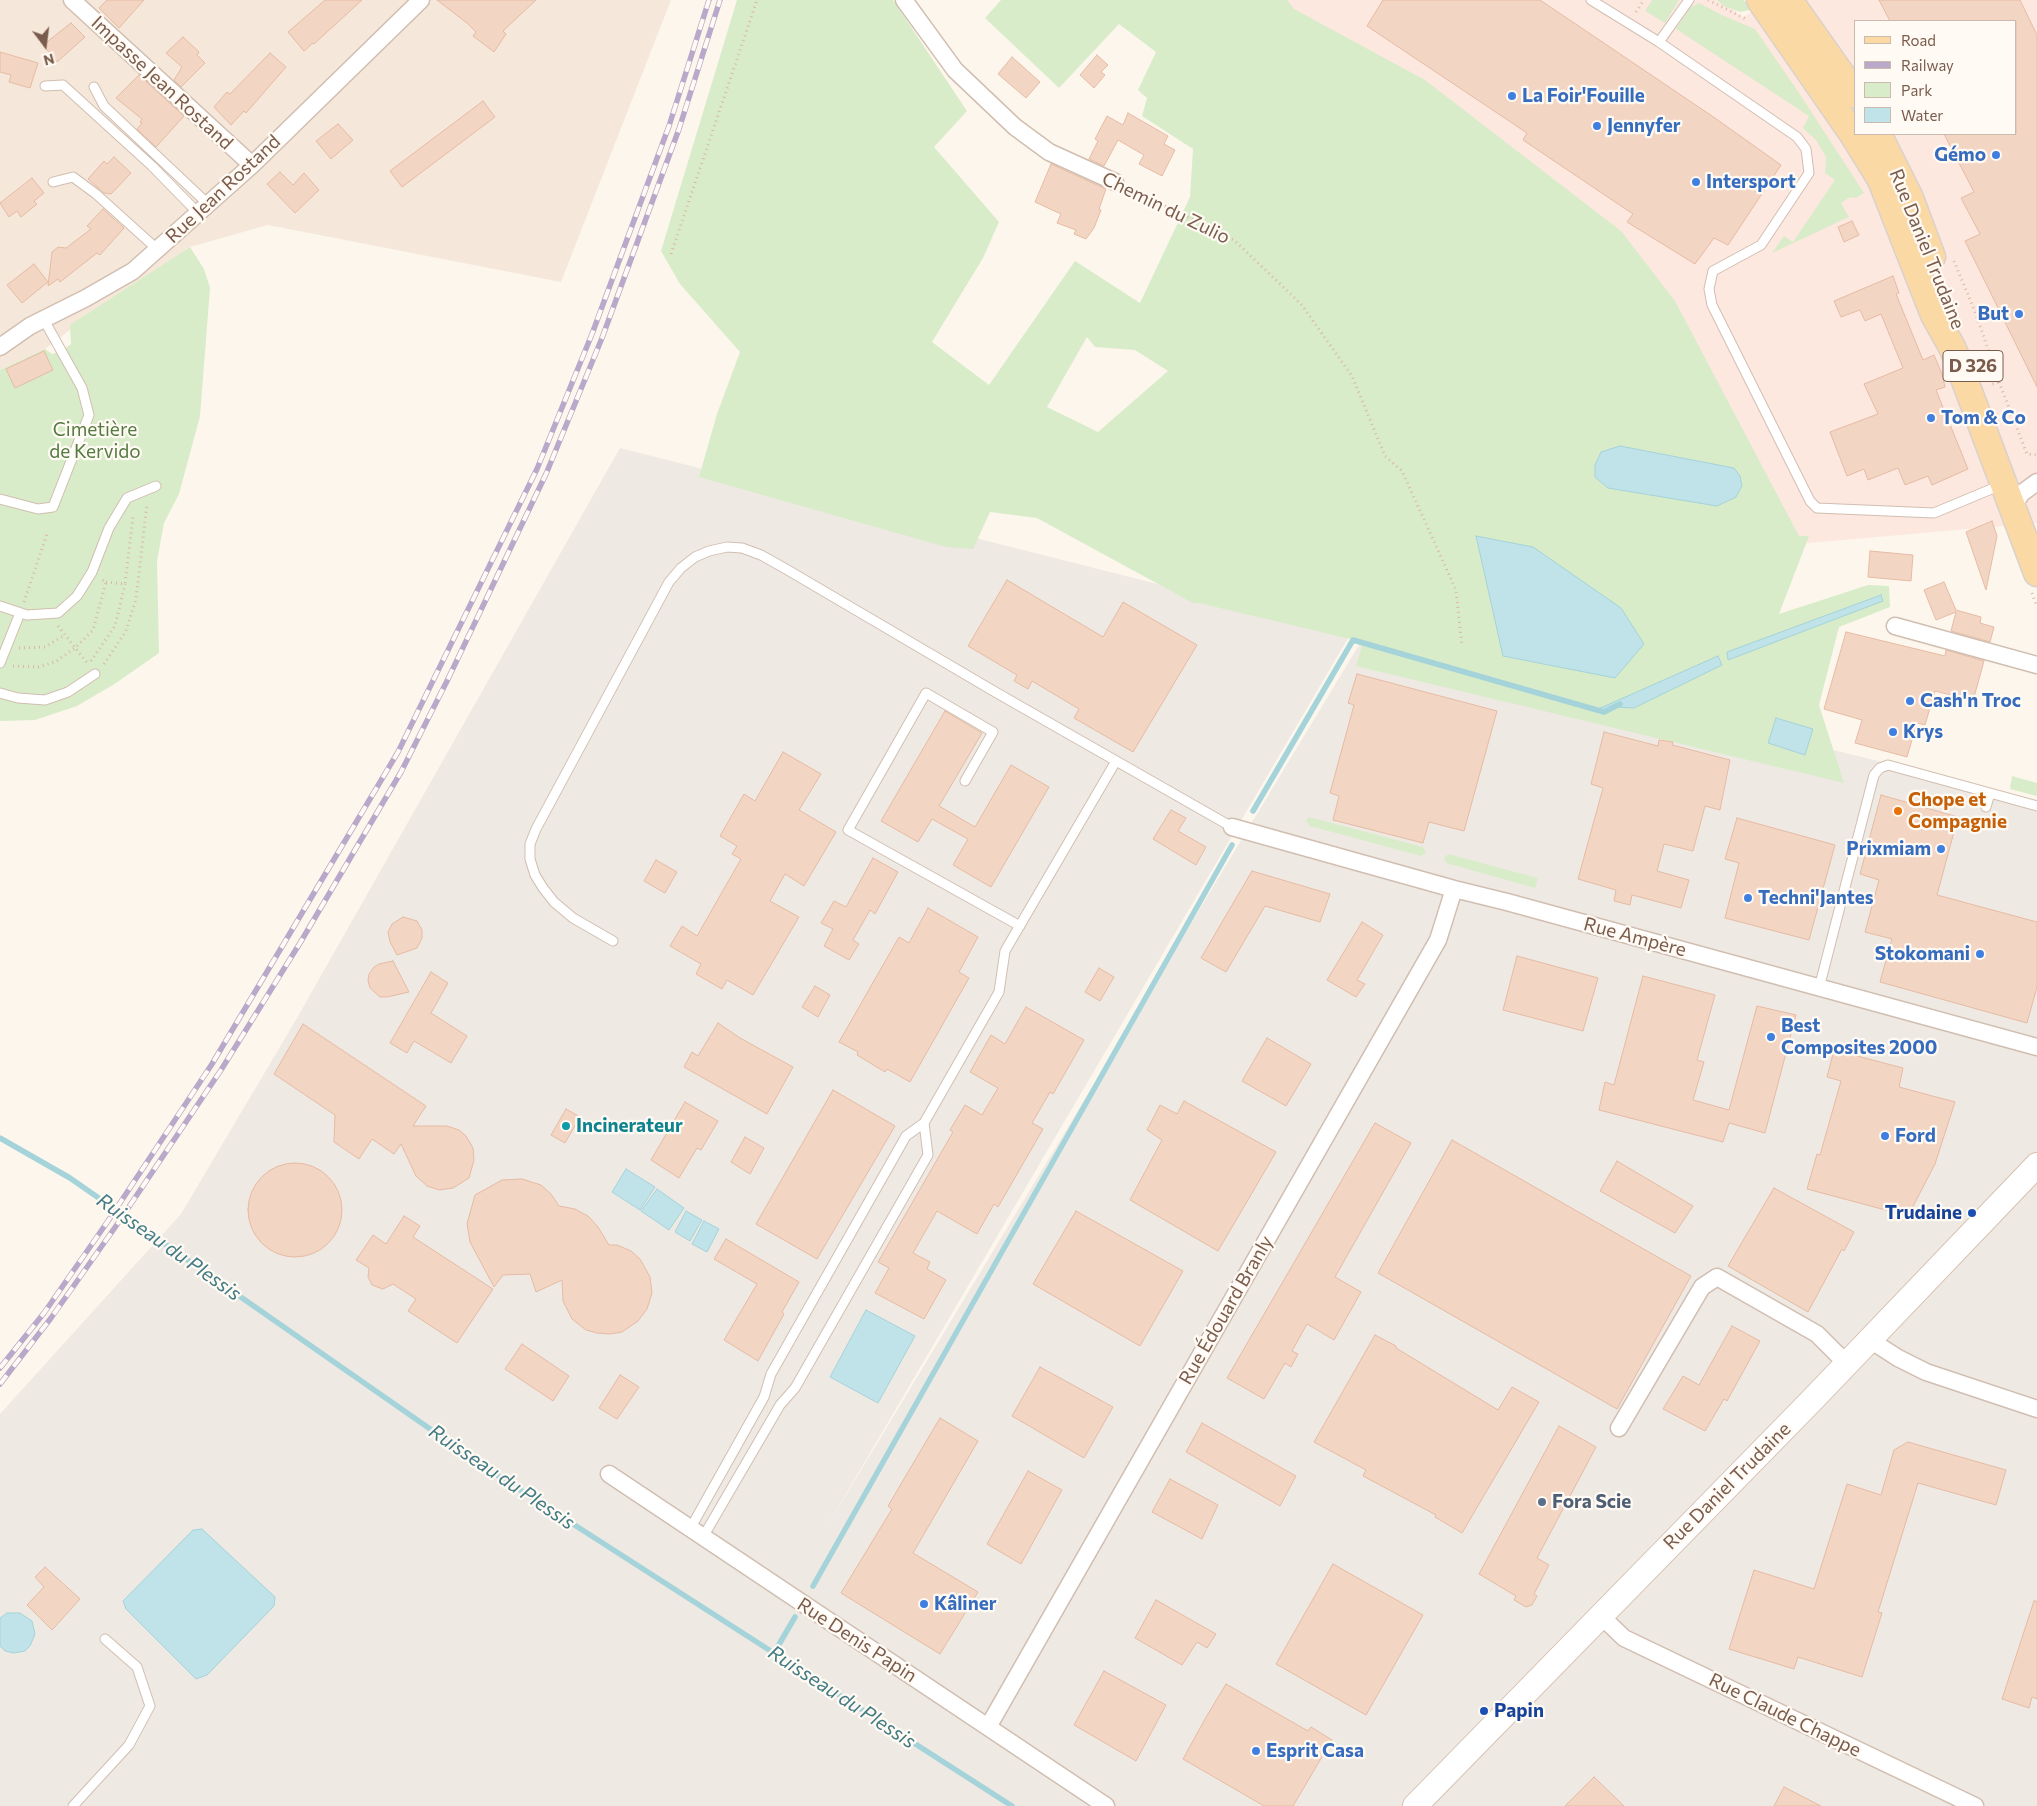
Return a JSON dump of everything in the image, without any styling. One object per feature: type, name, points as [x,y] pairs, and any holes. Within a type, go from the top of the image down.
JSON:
[{"type":"main road","name":"D 326","points":[[1760,0],[1852,133],[1881,180],[1934,315],[1953,348],[2019,493],[2037,573]]},
{"type":"main road","points":[[1789,0],[1854,92]]},
{"type":"main road","name":"Rue Daniel Trudaine","points":[[1878,135],[1910,198],[1990,385],[2019,493],[2037,533]]},
{"type":"main road","name":"Rue Daniel Trudaine","points":[[1415,1806],[1870,1340],[2037,1165]]},
{"type":"street","name":"Impasse Jean Rostand","points":[[72,0],[252,165]]},
{"type":"street","name":"Rue Jean Rostand","points":[[0,347],[30,326],[133,271],[252,165],[421,0]]},
{"type":"street","name":"Chemin du Zulio","points":[[904,0],[955,70],[1014,127],[1049,152],[1116,182]]},
{"type":"street","points":[[1894,626],[2037,664]]},
{"type":"street","name":"Rue Ampère","points":[[1232,827],[2037,1047]]},
{"type":"street","name":"Rue Édouard Branly","points":[[988,1727],[1438,940],[1454,889]]},
{"type":"street","points":[[1619,1428],[1702,1287],[1717,1277],[1817,1334],[1846,1364]]},
{"type":"street","points":[[1870,1340],[1898,1358],[1926,1372],[2037,1409]]},
{"type":"street","name":"Rue Denis Papin","points":[[609,1474],[1106,1806]]},
{"type":"street","name":"Rue Claude Chappe","points":[[1600,1615],[1624,1638],[1975,1806]]},
{"type":"lane","points":[[1591,0],[1601,3],[1797,137],[1806,149],[1809,173],[1761,246],[1713,271],[1709,289],[1712,305],[1810,501],[1817,508],[1934,513],[2019,493]]},
{"type":"lane","points":[[1659,42],[1689,0]]},
{"type":"lane","points":[[46,86],[63,85],[152,166],[203,208]]},
{"type":"lane","points":[[94,87],[104,106],[203,208]]},
{"type":"lane","points":[[53,182],[73,177],[96,194],[157,250]]},
{"type":"lane","points":[[0,500],[38,509],[53,507],[89,415],[82,388],[44,320]]},
{"type":"lane","points":[[0,606],[27,615],[58,613],[77,596],[92,572],[109,528],[127,498],[152,487]]},
{"type":"lane","points":[[613,941],[573,918],[554,902],[535,874],[530,859],[530,844],[536,829],[669,582],[681,568],[695,558],[709,551],[727,547],[742,548],[761,555],[1232,827]]},
{"type":"lane","points":[[0,663],[20,613]]},
{"type":"lane","points":[[0,693],[18,698],[45,700],[68,692],[95,674]]},
{"type":"lane","points":[[965,780],[993,732],[926,693],[848,830],[1020,926]]},
{"type":"lane","points":[[696,1533],[764,1397],[771,1374],[906,1136],[924,1123],[999,992],[1005,951],[1116,760]]},
{"type":"lane","points":[[1819,988],[1874,775],[1880,768],[1888,766],[1929,772],[1990,793],[2037,806]]},
{"type":"lane","points":[[1986,807],[1990,793]]},
{"type":"lane","points":[[696,1533],[780,1405],[795,1388],[928,1155],[924,1123]]},
{"type":"lane","points":[[73,1806],[129,1745],[150,1706],[137,1667],[104,1639]]},
{"type":"path","points":[[671,254],[757,0]]},
{"type":"path","name":"Chemin du Zulio","points":[[1116,182],[1234,240],[1301,304],[1352,376],[1385,456],[1402,472],[1456,590],[1462,646]]},
{"type":"path","points":[[1950,253],[1976,314],[1990,385],[2027,454],[2037,455]]},
{"type":"path","points":[[48,614],[95,674],[109,658],[126,631],[136,598],[152,487]]},
{"type":"path","points":[[81,669],[88,664],[115,626],[126,584],[135,494]]},
{"type":"path","points":[[20,613],[47,534]]},
{"type":"path","points":[[92,572],[106,582],[126,584]]},
{"type":"path","points":[[0,663],[17,668],[38,667],[55,662],[75,648],[93,630],[106,582]]},
{"type":"path","points":[[6,647],[26,649],[45,646],[65,635]]},
{"type":"shaded area","points":[[0,0],[671,0],[561,282],[268,225],[190,247],[105,303],[45,349],[0,370]]},
{"type":"shaded area","points":[[1272,0],[1722,0],[1742,17],[1776,0],[2037,0],[2037,523],[1797,544]]},
{"type":"shaded area","points":[[620,448],[1351,633],[826,1528],[1365,635],[2037,800],[2037,1806],[0,1806],[0,1414],[181,1214],[297,1018]]},
{"type":"green space","points":[[737,0],[893,0],[967,111],[934,147],[999,222],[983,258],[932,342],[989,385],[1075,261],[1140,303],[1190,197],[1193,149],[1142,116],[1147,98],[1138,90],[1156,52],[1119,24],[1059,88],[985,18],[1001,0],[1287,0],[1294,9],[1425,80],[1621,231],[1675,301],[1799,536],[1809,536],[1779,614],[1868,585],[1889,586],[1890,607],[1839,627],[1819,705],[1844,783],[1356,666],[1363,642],[1193,603],[1037,518],[990,512],[973,549],[946,547],[699,477],[717,414],[740,352],[680,284],[661,251]],"holes":[[[1087,337],[1095,347],[1135,350],[1168,371],[1098,432],[1047,407]]]},
{"type":"green space","points":[[1652,0],[1679,0],[1665,23],[1645,11]]},
{"type":"green space","points":[[1717,0],[1743,0],[1755,7],[1740,12],[1724,6]]},
{"type":"green space","points":[[1699,3],[1755,29],[1864,193],[1856,198],[1850,197],[1841,203],[1849,217],[1772,253],[1784,236],[1793,242],[1835,180],[1825,173],[1826,157],[1816,140],[1803,128],[1809,116],[1676,29],[1690,8]]},
{"type":"green space","name":"Cimetière de Kervido","points":[[190,247],[204,269],[210,288],[200,416],[179,494],[164,523],[157,561],[159,653],[116,683],[77,706],[35,720],[0,721],[0,370],[45,349],[52,354],[62,351],[71,344],[70,325]]},
{"type":"green space","points":[[2012,776],[2037,783],[2037,796],[2010,789]]},
{"type":"green space","points":[[1309,817],[1423,847],[1426,853],[1421,856],[1310,826],[1306,821]]},
{"type":"green space","points":[[1449,854],[1538,878],[1535,888],[1446,863],[1444,857]]},
{"type":"water","points":[[1620,446],[1734,468],[1740,476],[1742,486],[1736,497],[1717,506],[1608,488],[1595,477],[1595,465],[1601,452]]},
{"type":"water","points":[[1476,536],[1533,547],[1621,608],[1644,644],[1615,678],[1503,656]]},
{"type":"water","points":[[1881,595],[1883,601],[1728,660],[1727,652]]},
{"type":"water","points":[[1718,656],[1722,665],[1634,708],[1614,707],[1606,714],[1596,710]]},
{"type":"water","points":[[1776,718],[1813,729],[1805,755],[1768,743]]},
{"type":"water","points":[[626,1169],[655,1187],[640,1210],[612,1192]]},
{"type":"water","points":[[657,1189],[684,1208],[669,1230],[641,1211]]},
{"type":"water","points":[[686,1211],[702,1220],[690,1241],[675,1232]]},
{"type":"water","points":[[704,1221],[719,1229],[707,1252],[692,1244]]},
{"type":"water","points":[[866,1310],[915,1336],[878,1403],[830,1377]]},
{"type":"water","points":[[202,1529],[275,1597],[274,1606],[207,1675],[196,1679],[126,1609],[123,1601],[193,1530]]},
{"type":"water","points":[[7,1613],[20,1613],[32,1621],[35,1634],[30,1646],[25,1651],[14,1653],[5,1651],[0,1646],[0,1618]]},
{"type":"building","points":[[107,0],[144,0],[119,28],[99,8]]},
{"type":"building","points":[[325,0],[362,0],[304,51],[288,32]]},
{"type":"building","points":[[437,0],[536,0],[503,31],[506,34],[494,52],[473,36],[476,32],[467,23]]},
{"type":"building","points":[[1383,0],[1540,0],[1781,165],[1728,245],[1714,238],[1695,264],[1627,222],[1633,214],[1523,140],[1527,133],[1367,26]]},
{"type":"building","points":[[1879,0],[2020,0],[2037,35],[2037,387],[1965,241],[1980,234],[1961,198],[1974,192],[1945,135],[2017,135],[2017,20],[1889,20]]},
{"type":"building","points":[[71,23],[85,37],[57,62],[43,45]]},
{"type":"building","points":[[183,37],[199,52],[197,55],[205,63],[181,87],[174,80],[182,67],[166,53]]},
{"type":"building","points":[[0,52],[38,63],[30,88],[9,82],[11,75],[0,72]]},
{"type":"building","points":[[270,53],[286,67],[246,113],[244,111],[231,125],[214,107],[227,92],[230,94]]},
{"type":"building","points":[[1097,55],[1108,65],[1101,72],[1105,75],[1094,88],[1080,75]]},
{"type":"building","points":[[1012,57],[1040,82],[1026,98],[998,74]]},
{"type":"building","points":[[139,75],[184,116],[156,147],[137,129],[142,123],[140,122],[142,119],[116,98]]},
{"type":"building","points":[[483,101],[495,117],[402,187],[390,171]]},
{"type":"building","points":[[1128,113],[1168,136],[1164,144],[1175,150],[1162,176],[1139,164],[1144,155],[1118,140],[1104,166],[1089,159],[1098,141],[1095,139],[1107,116],[1123,125]]},
{"type":"building","points":[[338,124],[353,140],[331,159],[316,141]]},
{"type":"building","points":[[114,157],[131,173],[111,194],[104,193],[88,179],[104,161],[107,164]]},
{"type":"building","points":[[1051,164],[1106,189],[1094,228],[1086,239],[1074,234],[1076,230],[1057,223],[1061,214],[1035,202]]},
{"type":"building","points":[[280,172],[293,185],[304,173],[319,190],[295,213],[267,184]]},
{"type":"building","points":[[32,178],[44,193],[34,201],[37,204],[21,217],[17,211],[9,217],[0,203]]},
{"type":"building","points":[[103,209],[124,228],[100,255],[97,253],[60,282],[58,279],[48,286],[52,252],[58,247],[66,248],[91,229],[87,226]]},
{"type":"building","points":[[1852,221],[1859,235],[1844,242],[1838,227]]},
{"type":"building","points":[[34,264],[48,282],[22,303],[7,285]]},
{"type":"building","points":[[1893,276],[1899,293],[1896,294],[1923,360],[1934,355],[1942,374],[1945,387],[1936,390],[1968,469],[1932,485],[1928,476],[1905,485],[1898,468],[1868,480],[1864,469],[1847,476],[1830,432],[1878,414],[1864,384],[1903,368],[1881,314],[1865,321],[1860,310],[1841,317],[1834,301]]},
{"type":"building","points":[[44,351],[53,370],[15,388],[6,369]]},
{"type":"building","points":[[1992,521],[1997,536],[1986,590],[1966,532]]},
{"type":"building","points":[[1870,551],[1913,555],[1911,581],[1868,577]]},
{"type":"building","points":[[1007,580],[1103,637],[1123,602],[1197,645],[1133,752],[1074,718],[1079,709],[1032,681],[1028,689],[1014,681],[1017,675],[968,646]]},
{"type":"building","points":[[1944,582],[1956,610],[1981,617],[1980,623],[1994,627],[1990,642],[1951,631],[1956,612],[1936,620],[1924,590]]},
{"type":"building","points":[[1846,632],[1945,656],[1946,650],[1984,661],[1973,701],[1935,691],[1925,725],[1917,723],[1907,757],[1855,743],[1862,720],[1824,709]]},
{"type":"building","points":[[1357,674],[1497,711],[1464,831],[1429,822],[1423,843],[1333,820],[1339,796],[1330,793],[1354,705],[1348,703]]},
{"type":"building","points":[[945,711],[982,733],[939,806],[975,827],[1011,765],[1049,787],[991,887],[953,865],[968,839],[932,819],[918,842],[881,821]]},
{"type":"building","points":[[1604,732],[1658,746],[1659,740],[1673,742],[1672,745],[1730,760],[1720,810],[1705,806],[1693,851],[1664,844],[1657,871],[1689,880],[1681,908],[1632,895],[1630,905],[1614,901],[1616,890],[1578,879],[1603,788],[1591,784]]},
{"type":"building","points":[[783,752],[821,774],[799,810],[836,832],[804,886],[785,874],[770,901],[799,917],[753,995],[727,980],[722,989],[696,974],[701,964],[670,946],[682,926],[697,936],[741,859],[732,854],[737,846],[720,836],[744,794],[755,801]]},
{"type":"building","points":[[1881,795],[1958,817],[1937,895],[2037,922],[2037,987],[2027,1023],[1880,982],[1892,939],[1865,932],[1879,880],[1860,874]]},
{"type":"building","points":[[1171,810],[1186,818],[1178,831],[1206,847],[1196,865],[1153,839]]},
{"type":"building","points":[[1737,818],[1835,845],[1809,940],[1725,918],[1739,863],[1725,859]]},
{"type":"building","points":[[873,858],[898,872],[875,914],[870,910],[853,940],[859,944],[849,960],[824,946],[833,929],[821,923],[834,901],[846,907]]},
{"type":"building","points":[[656,860],[677,872],[665,893],[644,881]]},
{"type":"building","points":[[1252,871],[1330,894],[1320,922],[1265,906],[1226,972],[1201,958]]},
{"type":"building","points":[[928,908],[978,937],[959,972],[969,978],[910,1082],[887,1069],[885,1072],[857,1055],[858,1052],[839,1042],[899,937],[909,943]]},
{"type":"building","points":[[403,917],[417,921],[422,930],[422,938],[417,948],[397,955],[390,942],[388,932],[392,924]]},
{"type":"building","points":[[1362,922],[1383,935],[1357,980],[1365,984],[1356,997],[1327,980]]},
{"type":"building","points":[[1517,956],[1598,978],[1583,1031],[1503,1010]]},
{"type":"building","points":[[393,961],[409,992],[380,997],[370,988],[369,974],[379,964]]},
{"type":"building","points":[[1099,968],[1114,977],[1100,1001],[1085,992]]},
{"type":"building","points":[[431,972],[448,983],[431,1013],[467,1036],[451,1063],[414,1041],[407,1053],[390,1043]]},
{"type":"building","points":[[1643,976],[1715,995],[1697,1060],[1704,1062],[1693,1100],[1729,1110],[1757,1006],[1796,1015],[1765,1133],[1729,1123],[1723,1142],[1599,1110],[1605,1082],[1614,1085]]},
{"type":"building","points":[[815,986],[830,995],[818,1017],[802,1007]]},
{"type":"building","points":[[1026,1007],[1084,1040],[1053,1094],[1050,1092],[1032,1123],[1043,1129],[998,1207],[994,1204],[977,1234],[937,1211],[913,1253],[930,1262],[927,1269],[946,1280],[924,1319],[875,1293],[889,1268],[878,1262],[953,1132],[950,1130],[965,1105],[982,1115],[998,1088],[970,1072],[991,1035],[1005,1044]]},
{"type":"building","points":[[718,1023],[740,1038],[793,1067],[767,1114],[684,1067],[692,1052],[698,1056]]},
{"type":"building","points":[[303,1024],[426,1106],[413,1126],[447,1126],[459,1130],[466,1136],[473,1148],[474,1160],[469,1178],[453,1188],[439,1190],[427,1186],[416,1176],[401,1144],[394,1154],[372,1139],[359,1159],[334,1142],[335,1115],[274,1074]]},
{"type":"building","points":[[1267,1038],[1311,1064],[1286,1106],[1242,1081]]},
{"type":"building","name":"Ford","points":[[1834,1050],[1903,1068],[1899,1087],[1955,1102],[1935,1164],[1908,1216],[1807,1189],[1817,1154],[1820,1155],[1841,1081],[1827,1077]]},
{"type":"building","points":[[833,1090],[895,1126],[817,1259],[756,1224]]},
{"type":"building","points":[[1184,1101],[1276,1152],[1218,1251],[1130,1200],[1162,1140],[1147,1130],[1160,1105],[1177,1114]]},
{"type":"building","points":[[685,1102],[718,1121],[701,1150],[697,1148],[679,1178],[651,1160]]},
{"type":"building","name":"Incinerateur","points":[[566,1109],[580,1117],[565,1143],[551,1135]]},
{"type":"building","points":[[1375,1123],[1411,1143],[1335,1277],[1361,1292],[1334,1340],[1307,1324],[1292,1351],[1298,1354],[1291,1367],[1285,1363],[1264,1399],[1227,1378]]},
{"type":"building","points":[[745,1137],[764,1148],[750,1174],[731,1162]]},
{"type":"building","points":[[1452,1140],[1691,1276],[1617,1409],[1378,1273]]},
{"type":"building","points":[[1617,1161],[1693,1206],[1675,1233],[1600,1191]]},
{"type":"building","points":[[286,1163],[304,1163],[329,1176],[339,1192],[342,1210],[339,1228],[329,1244],[304,1257],[286,1257],[261,1244],[248,1219],[248,1201],[261,1176]]},
{"type":"building","points":[[522,1179],[541,1185],[551,1194],[559,1206],[575,1209],[588,1216],[598,1227],[609,1245],[617,1245],[631,1251],[640,1259],[650,1277],[652,1293],[647,1309],[638,1321],[622,1332],[610,1334],[586,1330],[572,1319],[563,1301],[562,1280],[536,1292],[530,1274],[503,1275],[494,1287],[470,1242],[467,1224],[475,1195],[502,1180]]},
{"type":"building","points":[[1774,1188],[1854,1232],[1844,1251],[1842,1249],[1808,1312],[1728,1266]]},
{"type":"building","points":[[1076,1211],[1183,1271],[1140,1346],[1033,1284]]},
{"type":"building","points":[[404,1216],[420,1226],[413,1237],[493,1289],[457,1343],[408,1311],[416,1299],[393,1284],[383,1289],[372,1285],[368,1277],[369,1268],[356,1260],[373,1235],[386,1244]]},
{"type":"building","points":[[726,1239],[799,1282],[758,1361],[724,1340],[757,1284],[714,1259]]},
{"type":"building","points":[[1732,1326],[1760,1341],[1727,1401],[1724,1399],[1705,1431],[1663,1409],[1683,1376],[1699,1385]]},
{"type":"building","points":[[1375,1335],[1396,1346],[1396,1348],[1498,1410],[1512,1387],[1539,1402],[1462,1533],[1435,1517],[1436,1515],[1363,1476],[1366,1470],[1314,1442]]},
{"type":"building","points":[[522,1344],[569,1376],[553,1401],[505,1369]]},
{"type":"building","points":[[1040,1367],[1113,1407],[1084,1458],[1012,1416]]},
{"type":"building","points":[[620,1375],[639,1387],[617,1419],[599,1408]]},
{"type":"building","points":[[940,1418],[978,1441],[913,1553],[978,1592],[940,1654],[841,1593],[892,1509],[888,1506]]},
{"type":"building","points":[[1202,1423],[1296,1476],[1280,1506],[1186,1452]]},
{"type":"building","name":"Fora Scie","points":[[1559,1426],[1596,1447],[1537,1558],[1549,1565],[1534,1594],[1537,1596],[1532,1605],[1526,1607],[1514,1600],[1516,1596],[1479,1574]]},
{"type":"building","points":[[1908,1442],[2006,1470],[1996,1505],[1918,1483],[1878,1612],[1882,1613],[1862,1677],[1798,1657],[1794,1669],[1729,1649],[1754,1570],[1814,1589],[1847,1484],[1881,1495],[1894,1450]]},
{"type":"building","points":[[1028,1471],[1062,1490],[1021,1564],[987,1544]]},
{"type":"building","points":[[1170,1479],[1218,1505],[1202,1539],[1152,1512]]},
{"type":"building","points":[[1333,1564],[1423,1615],[1366,1715],[1276,1664]]},
{"type":"building","points":[[45,1567],[80,1599],[52,1630],[27,1605],[44,1587],[35,1577]]},
{"type":"building","points":[[1156,1600],[1216,1634],[1207,1648],[1197,1642],[1182,1665],[1135,1638]]},
{"type":"building","points":[[2034,1601],[2037,1601],[2037,1699],[2032,1697],[2029,1708],[2002,1699]]},
{"type":"building","points":[[1104,1671],[1166,1705],[1136,1761],[1074,1725]]},
{"type":"building","name":"Esprit Casa","points":[[1226,1684],[1308,1731],[1311,1727],[1332,1740],[1293,1806],[1264,1806],[1183,1759]]},
{"type":"building","points":[[1594,1777],[1624,1806],[1565,1806]]},
{"type":"building","points":[[1784,1787],[1821,1806],[1774,1806]]},
{"type":"waterway","points":[[1253,811],[1353,640],[1604,712],[1620,704]]},
{"type":"waterway","points":[[813,1586],[1232,845]]},
{"type":"waterway","name":"Ruisseau du Plessis","points":[[0,1138],[70,1178],[489,1470],[1012,1806]]},
{"type":"waterway","points":[[774,1653],[795,1617]]},
{"type":"railway","points":[[0,1368],[44,1313],[108,1221],[212,1064],[398,752],[537,469],[592,334],[669,126],[709,0]]},
{"type":"railway","points":[[0,1384],[51,1318],[116,1226],[221,1070],[300,943],[401,772],[447,681],[546,474],[602,338],[679,129],[720,0]]},
{"type":"place","name":"La Foir'Fouille","points":[[1512,96]]},
{"type":"place","name":"Jennyfer","points":[[1597,126]]},
{"type":"place","name":"Gémo","points":[[1996,155]]},
{"type":"place","name":"Intersport","points":[[1696,182]]},
{"type":"place","name":"But","points":[[2019,314]]},
{"type":"place","name":"Tom & Co","points":[[1931,418]]},
{"type":"place","name":"Cash'n Troc","points":[[1910,701]]},
{"type":"place","name":"Krys","points":[[1893,732]]},
{"type":"place","name":"Chope et Compagnie","points":[[1898,811]]},
{"type":"place","name":"Prixmiam","points":[[1941,849]]},
{"type":"place","name":"Techni'Jantes","points":[[1748,898]]},
{"type":"place","name":"Stokomani","points":[[1980,954]]},
{"type":"place","name":"Best Composites 2000","points":[[1771,1037]]},
{"type":"place","name":"Incinerateur","points":[[566,1126]]},
{"type":"place","name":"Ford","points":[[1885,1136]]},
{"type":"place","name":"Trudaine","points":[[1972,1213]]},
{"type":"place","name":"Fora Scie","points":[[1542,1502]]},
{"type":"place","name":"Kâliner","points":[[924,1604]]},
{"type":"place","name":"Papin","points":[[1484,1711]]},
{"type":"place","name":"Esprit Casa","points":[[1256,1751]]}]
